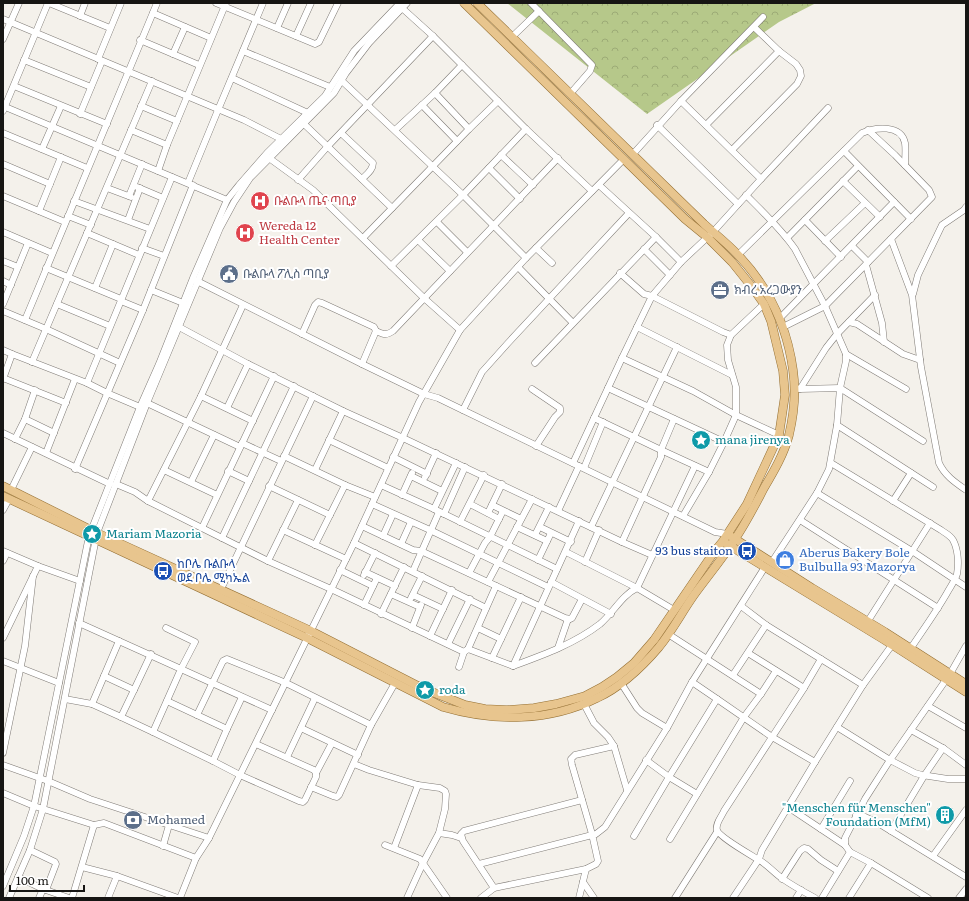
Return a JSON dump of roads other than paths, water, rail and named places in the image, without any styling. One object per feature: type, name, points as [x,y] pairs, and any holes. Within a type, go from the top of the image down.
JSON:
[{"type":"main road","points":[[7,488],[93,535],[446,698],[465,705],[508,714],[534,716],[559,712],[584,704],[605,694],[638,669],[642,659],[654,640],[714,552],[727,541],[736,539],[779,462],[789,436],[797,388],[783,327],[780,318],[760,282],[738,255],[685,219],[464,3]]},
{"type":"main road","points":[[6,498],[221,590],[309,634],[395,683],[443,707],[463,712],[484,716],[508,714],[556,704],[584,696],[602,687],[634,663],[659,647],[727,541],[747,504],[779,435],[785,395],[784,371],[771,321],[764,304],[752,287],[710,235],[633,154],[477,3]]},
{"type":"main road","points":[[736,539],[769,565],[892,645],[948,677],[966,684]]},
{"type":"main road","points":[[727,541],[868,621],[911,648],[966,692]]},
{"type":"street","points":[[3,39],[19,3]]},
{"type":"street","points":[[110,28],[48,3],[4,108],[52,126],[228,200]]},
{"type":"street","points":[[80,16],[86,3]]},
{"type":"street","points":[[80,114],[120,3]]},
{"type":"street","points":[[25,320],[87,168],[129,72],[140,40],[157,3]]},
{"type":"street","points":[[216,3],[225,5],[256,20],[315,44],[319,42],[338,3]]},
{"type":"street","points":[[75,468],[143,310],[218,110],[263,3]]},
{"type":"street","points":[[277,28],[288,3]]},
{"type":"street","points":[[296,36],[311,3]]},
{"type":"street","points":[[3,886],[24,836],[34,806],[80,581],[93,535],[197,280],[220,228],[234,202],[250,178],[303,123],[325,96],[354,51],[401,6],[407,3]]},
{"type":"street","points":[[531,3],[592,65],[590,71],[570,94]]},
{"type":"street","points":[[158,171],[167,144],[225,5]]},
{"type":"street","points":[[401,6],[526,129],[592,191]]},
{"type":"street","points":[[113,484],[140,406],[228,200],[246,176],[281,139],[334,93],[353,63],[401,6]]},
{"type":"street","points":[[512,37],[539,11]]},
{"type":"street","points":[[153,13],[211,38]]},
{"type":"street","points":[[633,154],[657,125],[763,17]]},
{"type":"street","points":[[3,19],[244,120],[281,139]]},
{"type":"street","points":[[173,54],[185,27]]},
{"type":"street","points":[[732,150],[799,80],[801,76],[800,70],[796,64],[779,51],[754,27]]},
{"type":"street","points":[[298,180],[328,146],[433,36]]},
{"type":"street","points":[[140,40],[199,65]]},
{"type":"street","points":[[243,50],[330,87]]},
{"type":"street","points":[[706,125],[779,51]]},
{"type":"street","points":[[24,60],[91,87]]},
{"type":"street","points":[[395,130],[435,93],[462,65]]},
{"type":"street","points":[[232,78],[310,114]]},
{"type":"street","points":[[32,362],[152,81]]},
{"type":"street","points":[[342,81],[463,195],[526,258]]},
{"type":"street","points":[[14,86],[106,124]]},
{"type":"street","points":[[435,93],[469,129]]},
{"type":"street","points":[[681,100],[761,179]]},
{"type":"street","points":[[363,238],[498,101]]},
{"type":"street","points":[[422,105],[457,141]]},
{"type":"street","points":[[42,149],[61,106]]},
{"type":"street","points":[[141,106],[177,121]]},
{"type":"street","points":[[573,463],[652,296],[681,262],[710,235],[828,108]]},
{"type":"street","points":[[303,123],[392,208]]},
{"type":"street","points":[[657,125],[738,204]]},
{"type":"street","points":[[738,255],[862,133],[868,130],[890,128],[901,134],[904,141],[905,165]]},
{"type":"street","points":[[391,266],[463,195],[526,129]]},
{"type":"street","points":[[131,130],[167,144]]},
{"type":"street","points":[[783,327],[825,306],[912,219],[932,196],[929,190],[905,165],[868,130]]},
{"type":"street","points":[[3,133],[87,168]]},
{"type":"street","points":[[341,133],[373,162],[373,167],[371,170],[362,178]]},
{"type":"street","points":[[844,151],[912,219]]},
{"type":"street","points":[[501,155],[533,185]]},
{"type":"street","points":[[39,211],[61,157]]},
{"type":"street","points":[[269,158],[313,190],[424,298],[460,330]]},
{"type":"street","points":[[302,334],[315,305],[318,302],[374,327],[376,331],[386,334],[393,331],[558,158]]},
{"type":"street","points":[[82,867],[117,876],[179,898],[196,858],[209,838],[286,683],[424,394],[460,330],[526,258],[624,159]]},
{"type":"street","points":[[3,164],[50,184]]},
{"type":"street","points":[[129,196],[142,164]]},
{"type":"street","points":[[787,238],[858,166]]},
{"type":"street","points":[[488,168],[520,199]]},
{"type":"street","points":[[87,383],[172,177]]},
{"type":"street","points":[[843,181],[880,217]]},
{"type":"street","points":[[133,185],[163,198]]},
{"type":"street","points":[[599,185],[681,262]]},
{"type":"street","points":[[107,188],[136,199]]},
{"type":"street","points":[[128,220],[140,188]]},
{"type":"street","points":[[478,864],[592,834],[605,827],[666,728],[692,682],[817,493],[831,463],[837,425],[840,388],[846,361],[846,354],[814,284],[787,238],[746,195]]},
{"type":"street","points":[[3,196],[65,222]]},
{"type":"street","points":[[74,201],[150,229]]},
{"type":"street","points":[[780,318],[894,202]]},
{"type":"street","points":[[826,241],[865,203]]},
{"type":"street","points":[[912,295],[918,275],[942,225],[966,207]]},
{"type":"street","points":[[463,410],[482,372],[597,245],[629,213]]},
{"type":"street","points":[[68,216],[91,225]]},
{"type":"street","points":[[805,220],[841,257]]},
{"type":"street","points":[[436,222],[467,252]]},
{"type":"street","points":[[3,232],[52,253]]},
{"type":"street","points":[[87,233],[140,255]]},
{"type":"street","points":[[535,363],[572,322],[656,237]]},
{"type":"street","points":[[891,239],[912,295],[920,360],[940,464],[946,475],[966,490]]},
{"type":"street","points":[[418,240],[450,270]]},
{"type":"street","points":[[3,304],[28,243]]},
{"type":"street","points":[[95,288],[113,244]]},
{"type":"street","points":[[852,246],[867,263],[882,323],[884,342]]},
{"type":"street","points":[[142,248],[164,256]]},
{"type":"street","points":[[536,248],[552,263]]},
{"type":"street","points":[[644,249],[670,275]]},
{"type":"street","points":[[3,261],[18,267]]},
{"type":"street","points":[[518,267],[572,322]]},
{"type":"street","points":[[46,268],[143,310]]},
{"type":"street","points":[[620,273],[641,291],[731,335]]},
{"type":"street","points":[[197,280],[362,364],[424,394],[438,398],[683,516],[715,532],[727,541]]},
{"type":"street","points":[[3,282],[11,285]]},
{"type":"street","points":[[151,290],[183,303]]},
{"type":"street","points":[[797,388],[837,334],[875,295]]},
{"type":"street","points":[[57,304],[110,326]]},
{"type":"street","points":[[148,501],[201,396],[243,304]]},
{"type":"street","points":[[683,516],[709,472],[736,415],[736,387],[727,350],[731,335],[764,304]]},
{"type":"street","points":[[3,312],[46,329],[120,363]]},
{"type":"street","points":[[849,322],[857,324],[903,354],[920,360]]},
{"type":"street","points":[[179,326],[248,364],[343,411],[484,475],[652,555]]},
{"type":"street","points":[[637,327],[732,375]]},
{"type":"street","points":[[362,364],[376,331]]},
{"type":"street","points":[[592,526],[647,407],[677,347]]},
{"type":"street","points":[[3,350],[87,383],[107,393],[140,406]]},
{"type":"street","points":[[12,354],[3,378],[66,403]]},
{"type":"street","points":[[846,354],[906,389]]},
{"type":"street","points":[[622,358],[693,391],[736,415],[779,435]]},
{"type":"street","points":[[228,408],[248,364]]},
{"type":"street","points":[[202,528],[274,376]]},
{"type":"street","points":[[46,453],[75,379]]},
{"type":"street","points":[[222,538],[294,386]]},
{"type":"street","points":[[608,388],[724,442]]},
{"type":"street","points":[[797,388],[840,388],[923,441]]},
{"type":"street","points":[[532,389],[560,408],[560,412],[555,417],[536,446]]},
{"type":"street","points":[[15,439],[25,419],[35,390]]},
{"type":"street","points":[[201,396],[253,421]]},
{"type":"street","points":[[221,590],[282,458],[313,396]]},
{"type":"street","points":[[147,403],[214,434],[241,445],[314,470],[375,497]]},
{"type":"street","points":[[314,470],[343,411]]},
{"type":"street","points":[[594,418],[709,472]]},
{"type":"street","points":[[25,419],[54,433]]},
{"type":"street","points":[[622,542],[644,497],[661,457],[661,450],[674,419]]},
{"type":"street","points":[[558,511],[603,422]]},
{"type":"street","points":[[837,425],[933,487]]},
{"type":"street","points":[[3,433],[75,468],[135,492],[148,501],[241,548],[331,589],[381,614],[448,644],[513,666],[558,648],[590,631],[610,614],[629,592],[638,588],[652,555],[695,466]]},
{"type":"street","points":[[191,482],[214,434]]},
{"type":"street","points":[[329,440],[388,468]]},
{"type":"street","points":[[7,488],[32,447]]},
{"type":"street","points":[[423,482],[436,453]]},
{"type":"street","points":[[393,457],[427,474]]},
{"type":"street","points":[[439,512],[442,491],[456,463]]},
{"type":"street","points":[[831,463],[930,523],[950,536],[953,540],[958,562],[955,579],[938,608],[911,648]]},
{"type":"street","points":[[412,571],[439,512],[465,467]]},
{"type":"street","points":[[402,495],[415,468]]},
{"type":"street","points":[[164,470],[217,495]]},
{"type":"street","points":[[228,471],[249,481]]},
{"type":"street","points":[[893,501],[911,473]]},
{"type":"street","points":[[460,522],[484,475]]},
{"type":"street","points":[[411,476],[442,491]]},
{"type":"street","points":[[488,513],[502,484]]},
{"type":"street","points":[[315,545],[345,485]]},
{"type":"street","points":[[381,485],[557,569]]},
{"type":"street","points":[[269,486],[330,515]]},
{"type":"street","points":[[817,493],[912,551],[966,587]]},
{"type":"street","points":[[3,510],[6,498]]},
{"type":"street","points":[[488,582],[532,498]]},
{"type":"street","points":[[268,561],[298,500]]},
{"type":"street","points":[[372,504],[430,530],[479,555],[582,599],[610,614]]},
{"type":"street","points":[[470,504],[499,519]]},
{"type":"street","points":[[492,505],[521,519]]},
{"type":"street","points":[[535,536],[549,506]]},
{"type":"street","points":[[470,573],[503,511]]},
{"type":"street","points":[[383,536],[393,514]]},
{"type":"street","points":[[800,520],[938,608]]},
{"type":"street","points":[[513,666],[580,521]]},
{"type":"street","points":[[401,544],[411,522]]},
{"type":"street","points":[[868,621],[930,523]]},
{"type":"street","points":[[362,526],[413,550],[421,551],[470,573],[568,619]]},
{"type":"street","points":[[517,527],[547,540]]},
{"type":"street","points":[[540,527],[571,542]]},
{"type":"street","points":[[284,530],[346,559]]},
{"type":"street","points":[[585,562],[600,530]]},
{"type":"street","points":[[538,560],[551,533]]},
{"type":"street","points":[[9,898],[30,850],[44,809],[48,781],[79,623],[93,535]]},
{"type":"street","points":[[354,543],[486,608]]},
{"type":"street","points":[[3,561],[5,552],[80,581]]},
{"type":"street","points":[[566,552],[638,588],[674,610]]},
{"type":"street","points":[[362,580],[375,554]]},
{"type":"street","points":[[3,638],[38,566]]},
{"type":"street","points":[[381,614],[404,567]]},
{"type":"street","points":[[340,570],[373,586]]},
{"type":"street","points":[[365,572],[395,586]]},
{"type":"street","points":[[3,753],[25,646],[33,576]]},
{"type":"street","points":[[409,602],[422,576]]},
{"type":"street","points":[[364,605],[377,578]]},
{"type":"street","points":[[459,666],[478,628],[496,586]]},
{"type":"street","points":[[430,636],[452,590]]},
{"type":"street","points":[[391,594],[420,607]]},
{"type":"street","points":[[413,595],[443,609]]},
{"type":"street","points":[[492,658],[521,597]]},
{"type":"street","points":[[448,644],[470,599]]},
{"type":"street","points":[[558,648],[568,619],[572,618],[582,599]]},
{"type":"street","points":[[412,628],[424,600]]},
{"type":"street","points":[[741,606],[766,625],[863,685]]},
{"type":"street","points":[[79,623],[151,654],[242,698],[272,710]]},
{"type":"street","points":[[733,676],[766,625]]},
{"type":"street","points":[[153,732],[181,669],[195,642],[166,628]]},
{"type":"street","points":[[478,628],[501,639]]},
{"type":"street","points":[[668,634],[761,694]]},
{"type":"street","points":[[92,704],[119,641]]},
{"type":"street","points":[[733,898],[759,859],[762,850],[863,685],[892,645]]},
{"type":"street","points":[[845,844],[845,838],[856,815],[890,760],[948,677],[966,646]]},
{"type":"street","points":[[748,653],[804,688]]},
{"type":"street","points":[[121,716],[151,654]]},
{"type":"street","points":[[197,715],[223,661],[227,659],[286,683],[371,725]]},
{"type":"street","points":[[675,898],[717,832],[717,825],[724,811],[804,688],[821,659]]},
{"type":"street","points":[[3,661],[59,683]]},
{"type":"street","points":[[670,839],[744,717],[776,671]]},
{"type":"street","points":[[104,676],[134,690]]},
{"type":"street","points":[[692,682],[772,736],[815,762]]},
{"type":"street","points":[[311,787],[337,797],[354,764],[371,725],[395,683]]},
{"type":"street","points":[[621,683],[637,708],[642,713],[666,728]]},
{"type":"street","points":[[213,761],[242,698]]},
{"type":"street","points":[[287,757],[315,698]]},
{"type":"street","points":[[65,699],[92,704],[121,716],[240,775],[303,802],[332,743]]},
{"type":"street","points":[[634,836],[717,699]]},
{"type":"street","points":[[167,701],[227,729]]},
{"type":"street","points":[[584,704],[594,723],[608,737],[614,746],[627,790]]},
{"type":"street","points":[[928,706],[966,728]]},
{"type":"street","points":[[3,714],[10,717]]},
{"type":"street","points":[[837,727],[890,760],[916,773],[924,776],[948,780],[966,779]]},
{"type":"street","points":[[301,728],[358,755]]},
{"type":"street","points":[[911,730],[943,748],[966,765]]},
{"type":"street","points":[[256,744],[314,770],[316,773]]},
{"type":"street","points":[[481,898],[494,888],[586,869],[596,864],[598,861],[592,834],[572,765],[572,759],[575,755],[614,746]]},
{"type":"street","points":[[891,831],[924,776],[943,748]]},
{"type":"street","points":[[646,760],[669,777],[697,794]]},
{"type":"street","points":[[354,764],[418,785],[440,788],[445,791],[445,809],[439,833],[407,898]]},
{"type":"street","points":[[3,765],[48,781],[90,799],[209,838]]},
{"type":"street","points":[[821,829],[850,781]]},
{"type":"street","points":[[394,848],[418,785]]},
{"type":"street","points":[[3,793],[34,806],[94,825],[104,823],[196,858]]},
{"type":"street","points":[[461,838],[461,834],[464,831],[582,800]]},
{"type":"street","points":[[788,808],[845,844],[850,852],[928,898]]},
{"type":"street","points":[[933,856],[966,810]]},
{"type":"street","points":[[856,815],[878,823],[966,877]]},
{"type":"street","points":[[18,877],[44,890],[70,898],[82,867],[94,825]]},
{"type":"street","points":[[163,846],[169,825]]},
{"type":"street","points":[[717,832],[759,859],[782,878],[814,898]]},
{"type":"street","points":[[439,833],[461,838],[494,888]]},
{"type":"street","points":[[385,845],[420,859],[447,898]]},
{"type":"street","points":[[782,878],[800,851],[804,848],[808,849],[838,872]]},
{"type":"street","points":[[30,850],[55,862],[56,864],[39,898]]},
{"type":"street","points":[[822,898],[850,852]]},
{"type":"street","points":[[849,898],[871,863]]},
{"type":"street","points":[[579,898],[586,869]]},
{"type":"street","points":[[108,898],[117,876]]},
{"type":"street","points":[[583,882],[594,898]]},
{"type":"street","points":[[959,898],[966,889]]},
{"type":"street","points":[[796,898],[801,890]]},
{"type":"place","name":"ቡልቡላ ጤና ጣቢያ","points":[[260,201]]},
{"type":"place","name":"Wereda 12 Health Center","points":[[245,233]]},
{"type":"place","name":"ቡልቡላ ፖሊስ ጣቢያ","points":[[229,274]]},
{"type":"place","name":"ክብረ አረጋውያን","points":[[720,290]]},
{"type":"place","name":"mana jirenya","points":[[701,440]]},
{"type":"place","name":"Mariam Mazoria","points":[[92,534]]},
{"type":"place","name":"93 bus staiton","points":[[747,551]]},
{"type":"place","name":"Aberus Bakery Bole Bulbulla 93 Mazorya","points":[[785,560]]},
{"type":"place","name":"ከቦሌ ቡልቡላ ወደ ቦሌ ሚካኤል","points":[[163,571]]},
{"type":"place","name":"roda","points":[[425,690]]},
{"type":"place","name":"\"Menschen für Menschen\" Foundation (MfM)","points":[[945,815]]},
{"type":"place","name":"Mohamed","points":[[133,820]]}]
